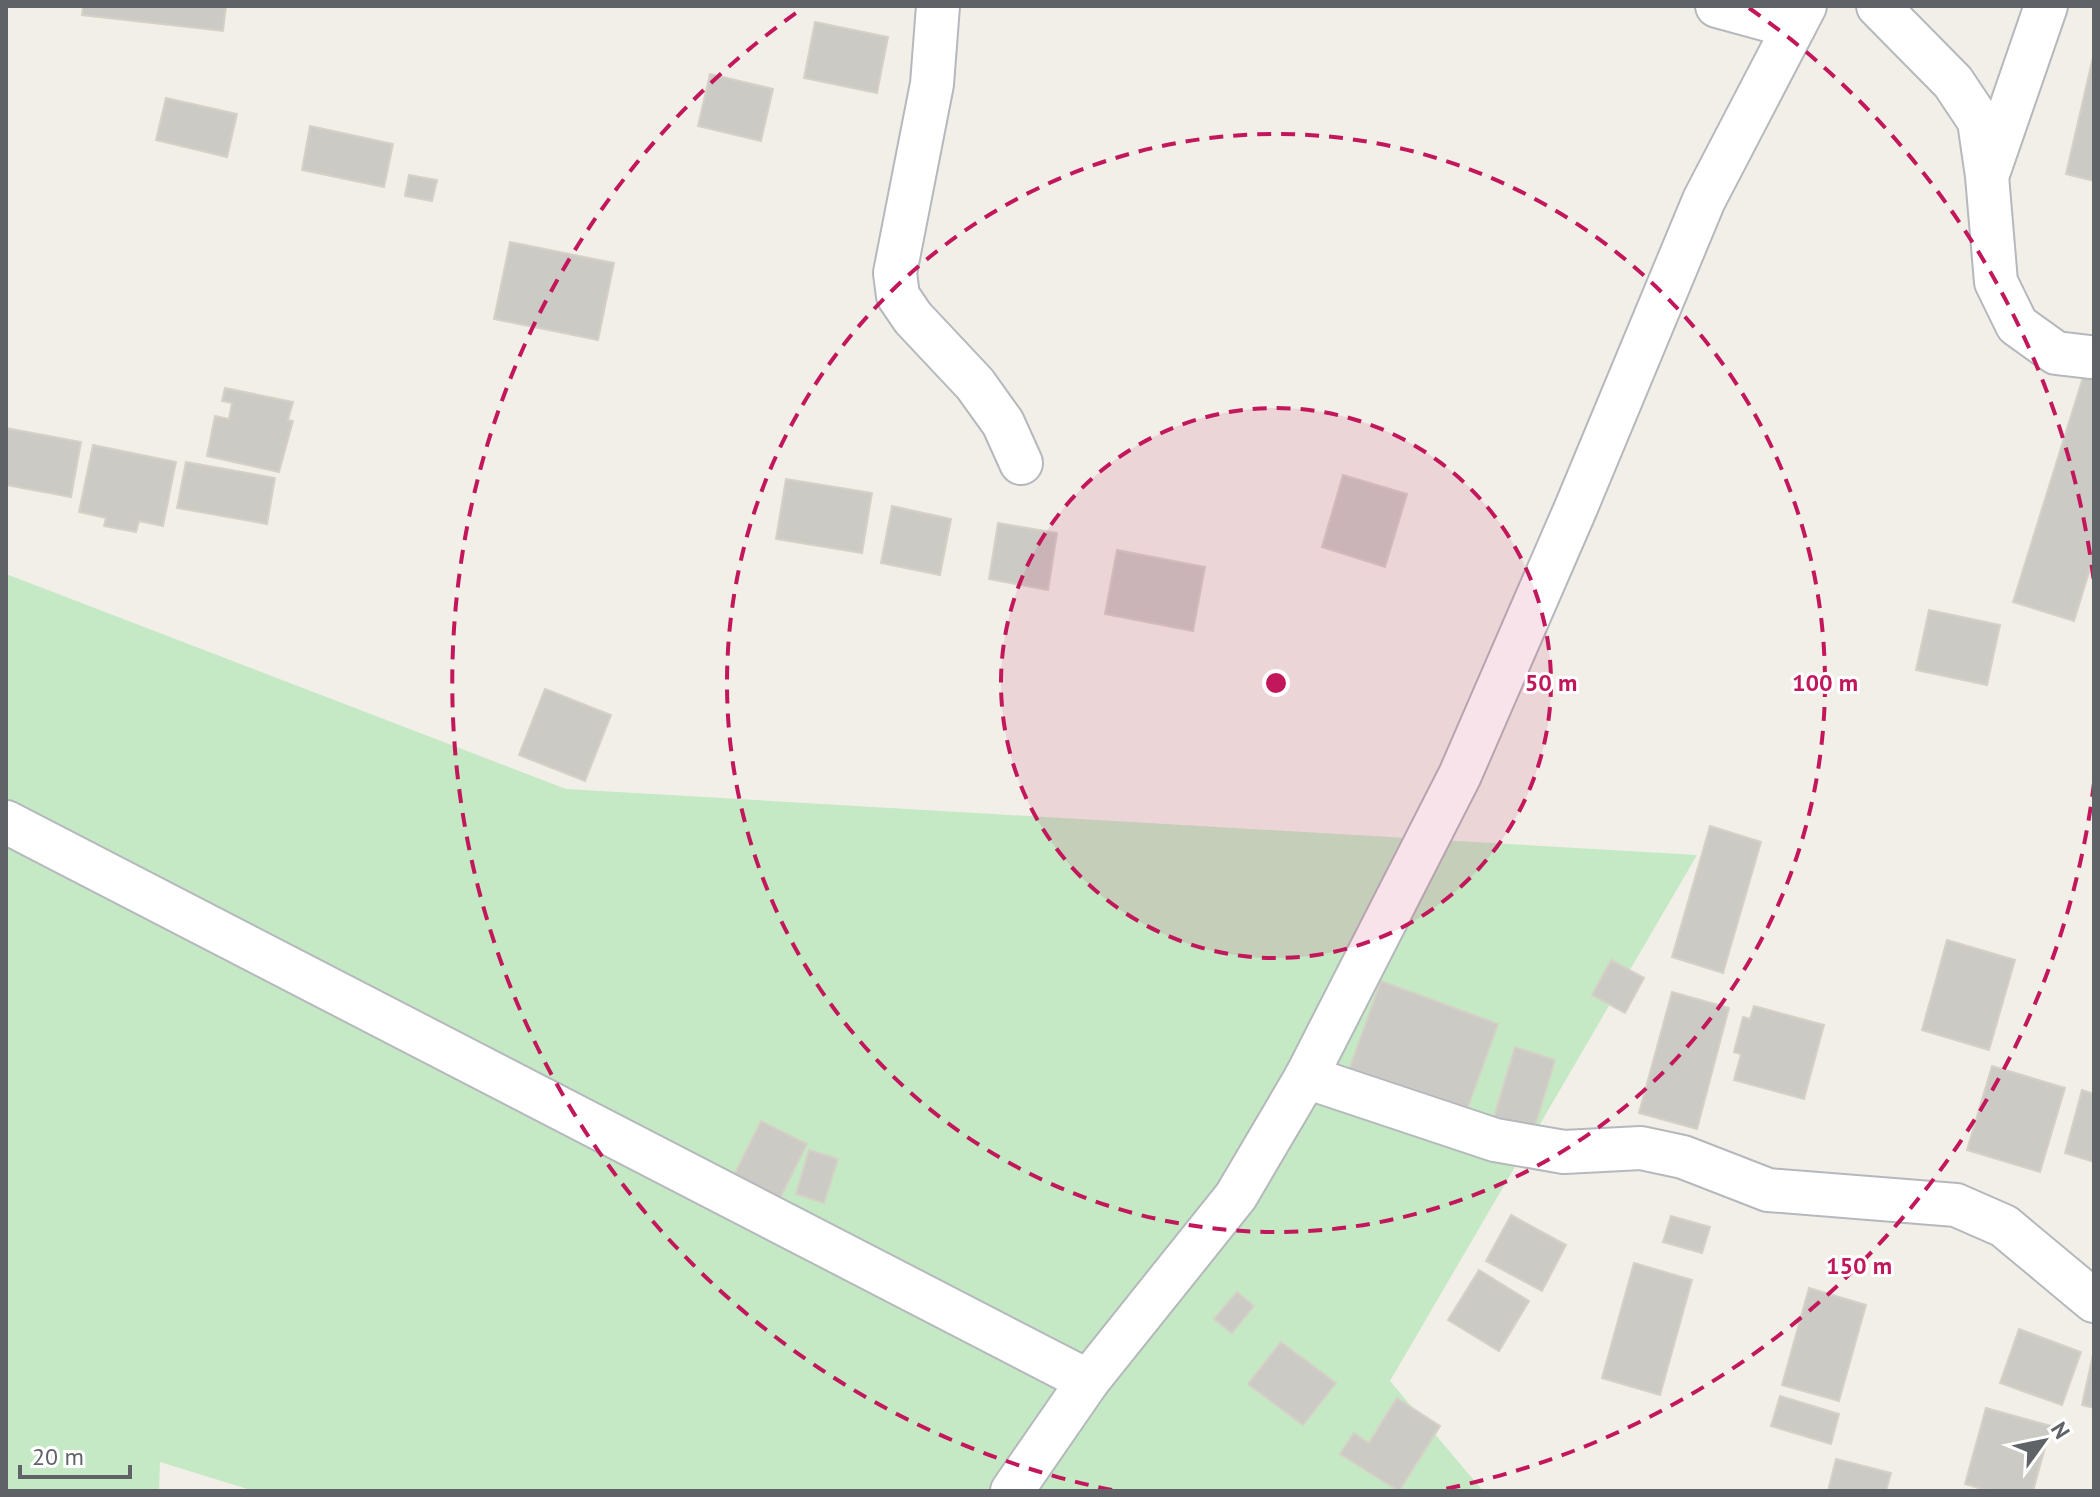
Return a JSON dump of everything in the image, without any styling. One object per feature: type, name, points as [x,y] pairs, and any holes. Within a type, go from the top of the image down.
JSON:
[{"type":"street","points":[[938,6],[932,84],[895,273],[898,296],[913,318],[975,384],[1003,423],[1021,463]]},
{"type":"street","points":[[1012,1491],[1088,1381],[1236,1196],[1306,1077],[1460,775],[1704,200],[1799,16],[1717,6]]},
{"type":"street","points":[[1878,6],[1953,82],[1979,121],[1996,282],[2017,325],[2056,353],[2090,357]]},
{"type":"street","points":[[1987,176],[2046,6]]},
{"type":"street","points":[[6,822],[1088,1381]]},
{"type":"street","points":[[1306,1077],[1495,1140],[1564,1152],[1641,1148],[1683,1157],[1768,1190],[1956,1205],[2004,1226],[2094,1301]]},
{"type":"green space","points":[[6,574],[566,789],[1697,855],[1390,1381],[1483,1491],[254,1491],[160,1462],[159,1491],[6,1491]]},
{"type":"building","points":[[83,6],[226,6],[223,31],[82,15]]},
{"type":"building","points":[[815,22],[888,37],[877,93],[804,78]]},
{"type":"building","points":[[2094,57],[2094,181],[2066,174]]},
{"type":"building","points":[[710,74],[773,89],[761,141],[698,126]]},
{"type":"building","points":[[166,98],[237,114],[227,157],[156,140]]},
{"type":"building","points":[[310,126],[393,144],[384,187],[302,170]]},
{"type":"building","points":[[409,175],[437,180],[432,201],[405,196]]},
{"type":"building","points":[[510,242],[614,263],[598,340],[494,319]]},
{"type":"building","points":[[2089,358],[2094,360],[2094,556],[2074,621],[2013,602]]},
{"type":"building","points":[[225,388],[293,402],[288,420],[293,421],[279,472],[207,456],[215,416],[229,419],[232,403],[222,401]]},
{"type":"building","points":[[6,428],[81,442],[71,497],[6,485]]},
{"type":"building","points":[[93,445],[176,462],[163,526],[139,521],[136,532],[104,526],[106,518],[79,512]]},
{"type":"building","points":[[186,462],[275,478],[267,524],[177,508]]},
{"type":"building","points":[[1343,475],[1407,494],[1385,567],[1322,547]]},
{"type":"building","points":[[786,479],[872,493],[862,553],[776,539]]},
{"type":"building","points":[[892,506],[951,519],[940,575],[881,563]]},
{"type":"building","points":[[998,523],[1057,533],[1048,590],[989,579]]},
{"type":"building","points":[[1117,550],[1205,567],[1193,631],[1105,614]]},
{"type":"building","points":[[1929,610],[2000,625],[1987,685],[1916,670]]},
{"type":"building","points":[[545,689],[611,715],[585,781],[519,755]]},
{"type":"building","points":[[1710,826],[1761,842],[1723,973],[1672,957]]},
{"type":"building","points":[[1947,940],[2015,960],[1989,1050],[1922,1030]]},
{"type":"building","points":[[1611,960],[1644,978],[1625,1013],[1592,995]]},
{"type":"building","points":[[1381,981],[1498,1024],[1465,1115],[1348,1073]]},
{"type":"building","points":[[1672,992],[1729,1008],[1697,1129],[1639,1113]]},
{"type":"building","points":[[1754,1006],[1824,1025],[1804,1099],[1734,1080],[1741,1054],[1734,1052],[1743,1017],[1750,1019]]},
{"type":"building","points":[[1515,1047],[1555,1060],[1534,1129],[1494,1117]]},
{"type":"building","points":[[1992,1066],[2065,1088],[2040,1172],[1967,1150]]},
{"type":"building","points":[[2082,1090],[2094,1094],[2094,1162],[2065,1153]]},
{"type":"building","points":[[761,1121],[807,1144],[779,1200],[733,1177]]},
{"type":"building","points":[[809,1150],[838,1159],[824,1203],[796,1194]]},
{"type":"building","points":[[1511,1215],[1566,1245],[1542,1291],[1486,1261]]},
{"type":"building","points":[[1671,1216],[1710,1227],[1702,1253],[1663,1242]]},
{"type":"building","points":[[1634,1263],[1692,1280],[1660,1395],[1602,1378]]},
{"type":"building","points":[[1479,1270],[1529,1301],[1499,1351],[1448,1320]]},
{"type":"building","points":[[1809,1288],[1866,1305],[1839,1401],[1782,1385]]},
{"type":"building","points":[[1237,1292],[1254,1306],[1232,1333],[1214,1319]]},
{"type":"building","points":[[2019,1329],[2081,1352],[2062,1405],[2000,1383]]},
{"type":"building","points":[[1281,1342],[1336,1383],[1303,1425],[1248,1384]]},
{"type":"building","points":[[2094,1350],[2094,1408],[2082,1405]]},
{"type":"building","points":[[1780,1396],[1839,1414],[1831,1444],[1771,1426]]},
{"type":"building","points":[[1397,1398],[1440,1426],[1399,1491],[1340,1454],[1354,1433],[1369,1443]]},
{"type":"building","points":[[1986,1408],[2051,1426],[2033,1491],[1989,1491],[1965,1484]]},
{"type":"building","points":[[1836,1459],[1891,1473],[1886,1491],[1828,1491]]}]
